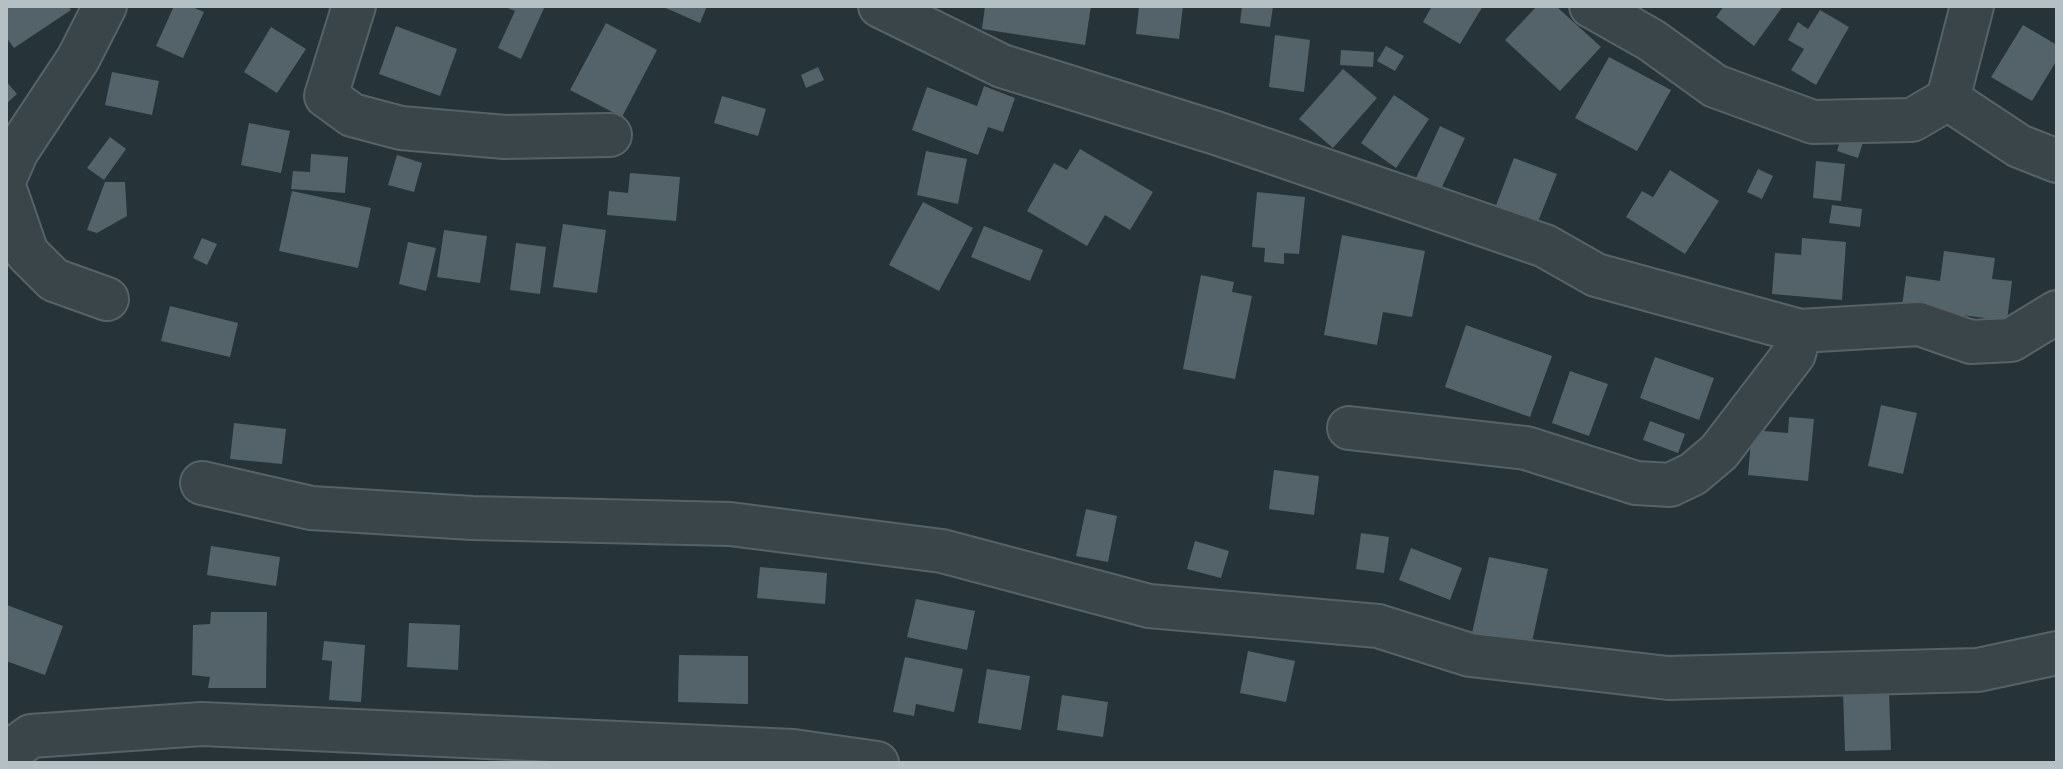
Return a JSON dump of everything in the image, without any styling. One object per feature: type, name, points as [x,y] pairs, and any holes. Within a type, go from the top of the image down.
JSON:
[{"type":"street","points":[[6,176],[17,151],[78,59],[105,6]]},
{"type":"street","points":[[354,6],[326,96],[352,115],[401,128],[505,137],[610,135]]},
{"type":"street","points":[[880,6],[1002,66],[1216,133],[1545,246],[1596,275],[1800,331],[1919,324],[1971,342],[2011,340],[2057,312]]},
{"type":"street","points":[[1591,6],[1651,40],[1715,86],[1813,122],[1912,120],[1948,99],[1972,6]]},
{"type":"street","points":[[1948,99],[2019,146],[2057,161]]},
{"type":"street","points":[[6,192],[27,253],[54,280],[107,299]]},
{"type":"street","points":[[1349,428],[1526,448],[1636,483],[1670,485],[1693,474],[1719,452],[1794,354],[1800,331]]},
{"type":"street","points":[[202,483],[311,508],[472,518],[730,524],[927,549],[1149,606],[1378,626],[1470,655],[1668,678],[1978,670],[2057,653]]},
{"type":"street","points":[[6,754],[31,736],[202,724],[793,751],[877,763]]},
{"type":"building","points":[[6,6],[68,6],[71,10],[14,48],[6,37]]},
{"type":"building","points":[[174,6],[190,6],[204,12],[183,58],[156,46]]},
{"type":"building","points":[[503,6],[545,6],[521,59],[498,48],[515,11]]},
{"type":"building","points":[[661,6],[707,6],[700,23]]},
{"type":"building","points":[[985,6],[1091,6],[1085,45],[982,29]]},
{"type":"building","points":[[1139,6],[1183,6],[1179,39],[1136,34]]},
{"type":"building","points":[[1242,6],[1273,6],[1270,27],[1240,23]]},
{"type":"building","points":[[1432,6],[1483,6],[1460,44],[1423,22]]},
{"type":"building","points":[[1537,6],[1556,6],[1601,47],[1560,91],[1505,40]]},
{"type":"building","points":[[1724,6],[1783,6],[1754,46],[1716,17]]},
{"type":"building","points":[[1820,10],[1849,27],[1816,85],[1791,70],[1804,49],[1788,40],[1798,22],[1808,29]]},
{"type":"building","points":[[606,23],[657,50],[622,117],[570,90]]},
{"type":"building","points":[[2023,25],[2057,45],[2057,60],[2032,101],[1991,77]]},
{"type":"building","points":[[396,26],[457,49],[440,96],[379,74]]},
{"type":"building","points":[[271,27],[306,49],[277,93],[244,72]]},
{"type":"building","points":[[1275,35],[1310,40],[1304,92],[1269,87]]},
{"type":"building","points":[[1386,46],[1404,56],[1395,71],[1377,61]]},
{"type":"building","points":[[1341,50],[1374,52],[1373,67],[1340,65]]},
{"type":"building","points":[[1609,57],[1671,90],[1637,151],[1575,118]]},
{"type":"building","points":[[818,67],[824,80],[806,88],[801,75]]},
{"type":"building","points":[[1343,69],[1377,98],[1333,148],[1299,119]]},
{"type":"building","points":[[112,72],[159,81],[152,115],[105,105]]},
{"type":"building","points":[[6,81],[17,94],[6,104]]},
{"type":"building","points":[[984,86],[1015,98],[1003,132],[988,127],[978,155],[912,130],[927,87],[977,106]]},
{"type":"building","points":[[1394,95],[1429,119],[1396,168],[1361,143]]},
{"type":"building","points":[[722,96],[766,109],[758,136],[714,123]]},
{"type":"building","points":[[249,123],[290,131],[281,173],[241,165]]},
{"type":"building","points":[[1440,126],[1465,138],[1441,189],[1416,178]]},
{"type":"building","points":[[1842,135],[1863,142],[1858,158],[1837,151]]},
{"type":"building","points":[[110,137],[126,149],[104,180],[87,168]]},
{"type":"building","points":[[1080,149],[1153,192],[1130,230],[1105,215],[1087,246],[1027,211],[1054,163],[1067,170]]},
{"type":"building","points":[[926,151],[967,159],[958,204],[917,195]]},
{"type":"building","points":[[311,154],[348,157],[345,193],[291,189],[293,171],[310,172]]},
{"type":"building","points":[[397,155],[422,163],[414,192],[388,185]]},
{"type":"building","points":[[1514,158],[1557,174],[1537,224],[1495,208]]},
{"type":"building","points":[[1816,161],[1845,164],[1841,201],[1813,198]]},
{"type":"building","points":[[1758,169],[1773,176],[1762,199],[1747,192]]},
{"type":"building","points":[[1670,170],[1719,201],[1685,254],[1626,217],[1642,191],[1653,197]]},
{"type":"building","points":[[630,173],[680,177],[676,221],[607,215],[609,191],[628,193]]},
{"type":"building","points":[[105,182],[125,182],[127,216],[97,233],[87,230]]},
{"type":"building","points":[[292,191],[371,208],[358,268],[279,251]]},
{"type":"building","points":[[1257,192],[1305,197],[1299,254],[1284,253],[1284,264],[1264,262],[1265,248],[1252,247]]},
{"type":"building","points":[[923,202],[973,228],[939,291],[889,265]]},
{"type":"building","points":[[1832,205],[1862,209],[1860,227],[1829,223]]},
{"type":"building","points":[[563,224],[606,230],[597,293],[553,287]]},
{"type":"building","points":[[984,226],[1043,250],[1030,281],[971,257]]},
{"type":"building","points":[[444,230],[487,236],[480,283],[437,277]]},
{"type":"building","points":[[1342,235],[1425,251],[1412,317],[1383,312],[1377,345],[1324,335]]},
{"type":"building","points":[[202,238],[217,244],[207,265],[193,258]]},
{"type":"building","points":[[1802,238],[1846,242],[1842,300],[1772,294],[1775,253],[1801,255]]},
{"type":"building","points":[[408,242],[436,248],[426,291],[399,284]]},
{"type":"building","points":[[516,243],[546,247],[540,294],[510,290]]},
{"type":"building","points":[[1944,251],[1995,258],[1992,279],[2012,281],[2007,321],[1902,307],[1906,276],[1940,281]]},
{"type":"building","points":[[1201,275],[1234,282],[1232,292],[1252,296],[1235,379],[1183,369]]},
{"type":"building","points":[[170,306],[238,323],[230,357],[161,341]]},
{"type":"building","points":[[1466,325],[1552,356],[1530,417],[1445,387]]},
{"type":"building","points":[[1655,357],[1714,378],[1699,420],[1640,398]]},
{"type":"building","points":[[1570,371],[1608,384],[1589,436],[1552,423]]},
{"type":"building","points":[[1881,405],[1917,413],[1903,474],[1868,466]]},
{"type":"building","points":[[1789,417],[1814,419],[1808,481],[1748,475],[1752,430],[1788,433]]},
{"type":"building","points":[[1650,421],[1685,434],[1678,453],[1643,440]]},
{"type":"building","points":[[234,423],[286,429],[282,464],[230,459]]},
{"type":"building","points":[[1274,470],[1319,476],[1314,515],[1269,509]]},
{"type":"building","points":[[1086,509],[1117,516],[1108,562],[1076,556]]},
{"type":"building","points":[[1361,533],[1389,537],[1384,573],[1356,569]]},
{"type":"building","points":[[1195,541],[1229,551],[1221,578],[1187,569]]},
{"type":"building","points":[[211,546],[280,557],[276,586],[207,575]]},
{"type":"building","points":[[1411,548],[1462,568],[1450,600],[1399,580]]},
{"type":"building","points":[[1489,557],[1548,569],[1530,651],[1471,638]]},
{"type":"building","points":[[760,567],[827,573],[825,604],[757,598]]},
{"type":"building","points":[[916,599],[975,611],[967,650],[907,637]]},
{"type":"building","points":[[7,605],[63,626],[45,675],[6,661]]},
{"type":"building","points":[[211,612],[267,612],[266,688],[208,688],[210,677],[192,675],[193,625],[210,624]]},
{"type":"building","points":[[409,623],[460,625],[458,670],[407,667]]},
{"type":"building","points":[[324,641],[365,645],[361,702],[329,700],[332,661],[322,660]]},
{"type":"building","points":[[1248,651],[1295,661],[1286,702],[1240,693]]},
{"type":"building","points":[[679,655],[748,656],[748,704],[678,702]]},
{"type":"building","points":[[905,657],[963,669],[954,712],[916,704],[914,716],[893,712]]},
{"type":"building","points":[[987,669],[1030,676],[1021,730],[978,723]]},
{"type":"building","points":[[1889,691],[1891,750],[1845,751],[1843,693]]},
{"type":"building","points":[[1062,695],[1108,702],[1103,737],[1057,730]]}]
